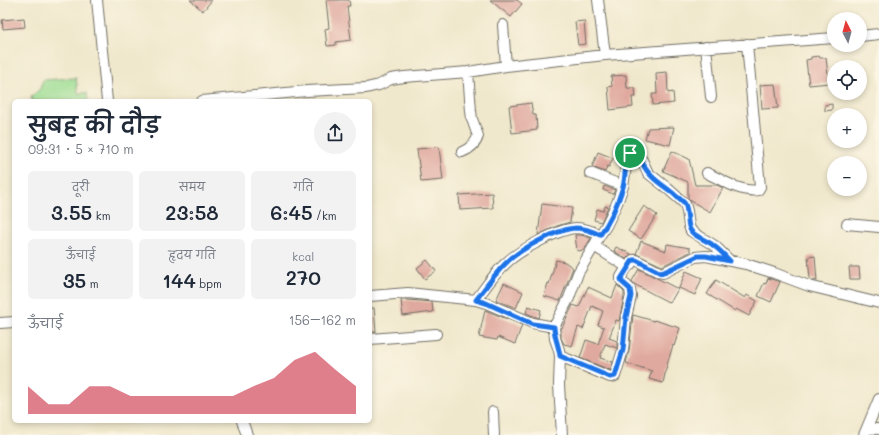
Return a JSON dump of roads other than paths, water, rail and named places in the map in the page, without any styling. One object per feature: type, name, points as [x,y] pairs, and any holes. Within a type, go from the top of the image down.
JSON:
[{"type":"street","points":[[97,0],[107,99]]},
{"type":"street","points":[[598,0],[605,55]]},
{"type":"street","points":[[503,25],[506,66]]},
{"type":"street","points":[[867,35],[879,34]]},
{"type":"street","points":[[244,99],[307,96],[366,88],[379,85],[396,78],[468,72],[506,66],[605,55],[827,38]]},
{"type":"street","points":[[707,173],[747,190],[758,190],[760,187],[747,44]]},
{"type":"street","points":[[706,48],[711,97]]},
{"type":"street","points":[[462,152],[472,146],[478,139],[478,134],[470,111],[468,72]]},
{"type":"street","points":[[562,435],[559,385],[560,356],[555,339],[554,327],[569,298],[578,273],[609,221],[617,204],[623,186],[627,159],[630,153],[636,154],[650,175],[685,204],[691,231],[715,246],[730,261]]},
{"type":"street","points":[[590,173],[623,186]]},
{"type":"street","points":[[847,224],[879,227]]},
{"type":"street","points":[[476,300],[511,258],[537,242],[570,229],[584,229],[600,235]]},
{"type":"street","points":[[594,246],[627,267]]},
{"type":"street","points":[[560,356],[610,377],[615,376],[623,350],[626,317],[631,296],[630,289],[621,280],[621,277],[633,260],[662,272],[698,256],[706,256],[746,264],[774,272],[809,286],[879,303]]},
{"type":"street","points":[[372,296],[408,293],[476,300],[533,324],[554,327]]},
{"type":"street","points":[[0,322],[12,322]]},
{"type":"street","points":[[372,340],[436,334]]},
{"type":"street","points":[[865,432],[879,399]]},
{"type":"street","points":[[493,412],[494,435]]},
{"type":"street","points":[[243,423],[248,435]]},
{"type":"street","points":[[865,432],[879,428]]}]
